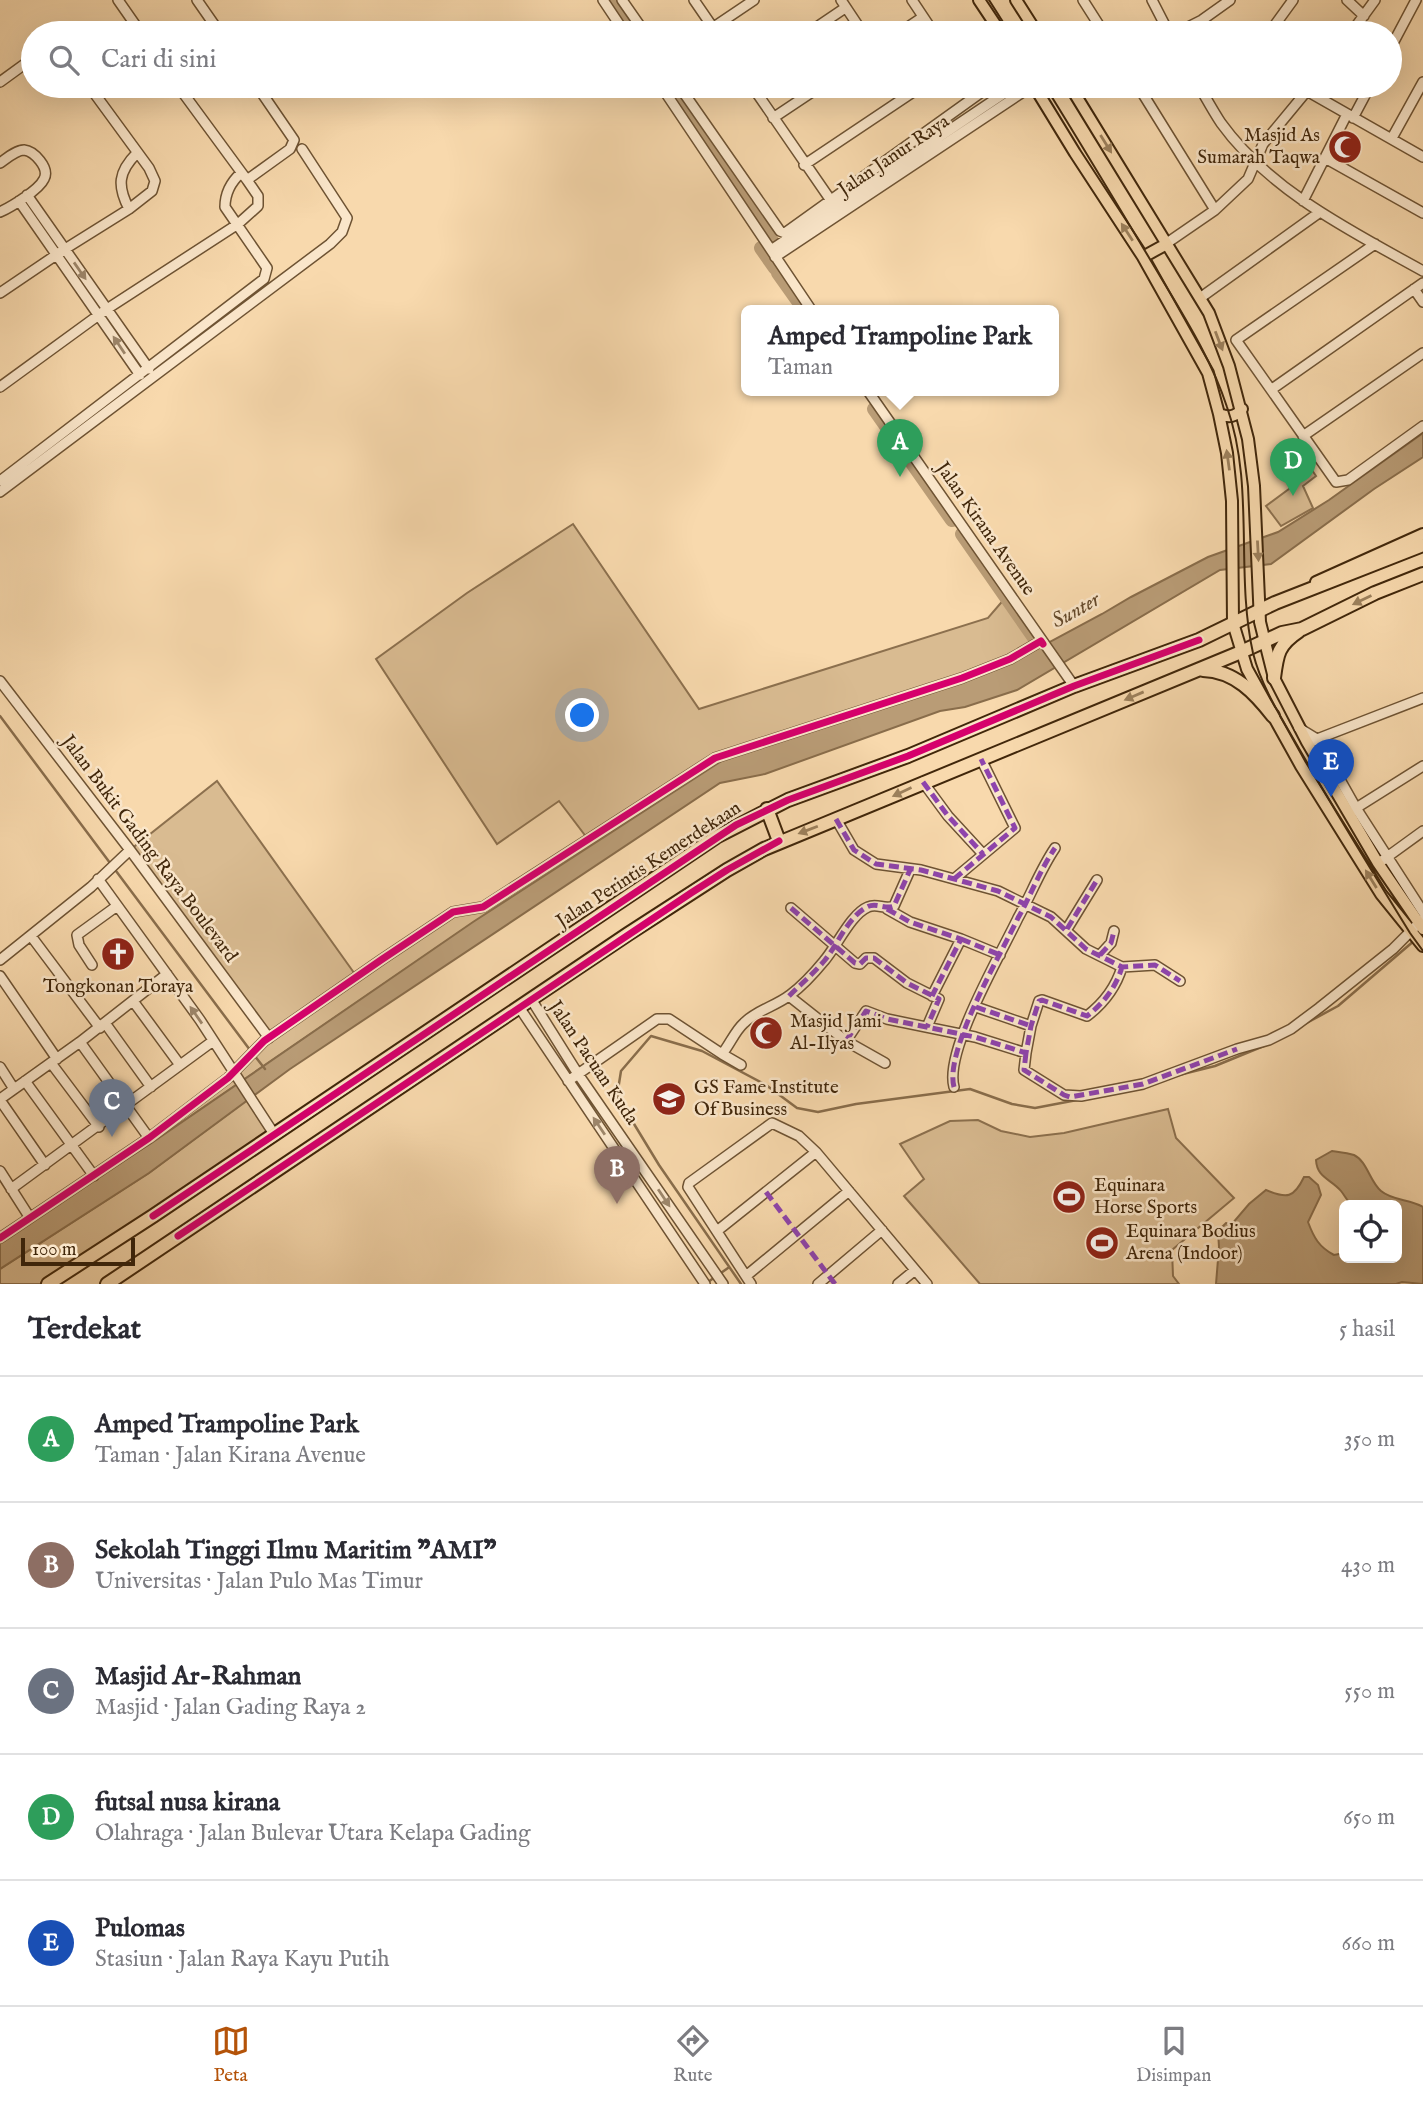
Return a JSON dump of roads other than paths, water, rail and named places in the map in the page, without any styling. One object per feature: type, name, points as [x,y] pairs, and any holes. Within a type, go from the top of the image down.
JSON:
[{"type":"highway","name":"Jalan Perintis Kemerdekaan","points":[[48,1284],[716,837],[767,809],[908,755],[1074,686],[1199,640],[1302,591],[1423,545]]},
{"type":"highway","points":[[1274,678],[1276,659],[1282,645],[1302,629],[1376,593],[1423,574]]},
{"type":"highway","points":[[107,1284],[531,999],[727,870],[779,841],[836,820],[1282,633],[1302,629]]},
{"type":"highway","points":[[1197,670],[1216,671],[1235,679],[1252,692],[1273,716]]},
{"type":"highway","points":[[767,809],[779,841]]},
{"type":"main road","points":[[979,0],[993,21]]},
{"type":"main road","points":[[1016,0],[1029,21]]},
{"type":"main road","points":[[1041,98],[1143,257],[1208,373],[1219,414],[1231,488],[1233,623],[1252,680],[1301,766],[1381,894],[1419,934]]},
{"type":"main road","points":[[1082,98],[1165,245],[1209,313],[1242,409],[1252,462],[1259,610],[1274,678],[1299,728],[1312,741],[1383,860],[1419,934]]},
{"type":"main road","points":[[1143,257],[1165,245]]},
{"type":"main road","points":[[1219,414],[1227,417],[1237,415],[1242,409]]},
{"type":"main road","name":"Jalan Perintis Kemerdekaan","points":[[1302,591],[1332,573],[1423,534]]},
{"type":"street","points":[[118,0],[133,21]]},
{"type":"street","points":[[197,0],[212,21]]},
{"type":"street","points":[[603,0],[617,21]]},
{"type":"street","points":[[622,0],[637,21]]},
{"type":"street","points":[[694,0],[706,21]]},
{"type":"street","points":[[726,21],[754,0]]},
{"type":"street","points":[[912,0],[926,21]]},
{"type":"street","points":[[1083,0],[1096,21]]},
{"type":"street","points":[[1152,0],[1163,21]]},
{"type":"street","points":[[1200,21],[1230,0]]},
{"type":"street","points":[[1278,21],[1293,0]]},
{"type":"street","points":[[1347,0],[1364,16]]},
{"type":"street","points":[[1360,21],[1375,0]]},
{"type":"street","points":[[1402,26],[1416,0]]},
{"type":"street","points":[[822,21],[843,4],[855,21]]},
{"type":"street","points":[[917,21],[923,17]]},
{"type":"street","points":[[0,82],[21,70]]},
{"type":"street","points":[[1392,138],[1423,82]]},
{"type":"street","points":[[0,293],[130,209],[152,191],[155,181],[149,168],[98,98]]},
{"type":"street","points":[[0,387],[103,312],[238,224],[258,206],[258,196],[187,98]]},
{"type":"street","points":[[0,481],[264,279],[267,268],[228,212],[225,199],[231,184],[290,149],[294,140],[265,98]]},
{"type":"street","points":[[669,98],[808,305]]},
{"type":"street","points":[[687,98],[780,231],[785,233],[833,207],[972,98]]},
{"type":"street","points":[[760,98],[833,207]]},
{"type":"street","points":[[773,118],[803,98]]},
{"type":"street","points":[[804,165],[904,98]]},
{"type":"street","points":[[976,98],[983,112]]},
{"type":"street","name":"Jalan Janur Raya","points":[[983,112],[1000,98]]},
{"type":"street","name":"Jalan Janur Raya","points":[[773,254],[833,207],[983,112],[1010,98]]},
{"type":"street","points":[[1145,98],[1215,210]]},
{"type":"street","points":[[1208,98],[1222,124],[1255,161],[1303,201],[1423,271]]},
{"type":"street","points":[[1165,245],[1215,210],[1248,179],[1263,144],[1301,98]]},
{"type":"street","points":[[1324,98],[1423,157]]},
{"type":"street","points":[[1303,201],[1325,158],[1362,98]]},
{"type":"street","points":[[0,492],[330,244],[342,232],[347,218],[302,149]]},
{"type":"street","points":[[0,212],[23,198],[44,179],[44,168],[33,153],[21,150],[2,159]]},
{"type":"street","points":[[130,209],[120,187],[125,169],[137,153]]},
{"type":"street","points":[[1325,158],[1423,213]]},
{"type":"street","points":[[23,198],[103,312],[149,369]]},
{"type":"street","points":[[1200,298],[1321,212]]},
{"type":"street","points":[[1376,244],[1236,340],[1331,478],[1339,483],[1348,480],[1423,426]]},
{"type":"street","points":[[1272,389],[1423,283]]},
{"type":"street","points":[[1414,289],[1423,302]]},
{"type":"street","points":[[103,312],[140,375]]},
{"type":"street","points":[[1303,436],[1423,353]]},
{"type":"street","name":"Jalan Kirana Avenue","points":[[871,396],[1074,686]]},
{"type":"street","points":[[0,1238],[149,1138],[237,1070],[267,1040],[453,912],[484,906],[715,758],[962,678],[1042,643]]},
{"type":"street","name":"Jalan Bukit Gading Raya Boulevard","points":[[0,681],[267,1040]]},
{"type":"street","points":[[1312,741],[1423,698]]},
{"type":"street","points":[[954,878],[1015,828],[981,758]]},
{"type":"street","points":[[1352,810],[1423,766]]},
{"type":"street","points":[[923,782],[948,816],[983,854]]},
{"type":"street","points":[[836,820],[848,842],[861,856],[876,864],[954,878],[998,891],[1051,917],[1067,929],[1077,942],[1122,967],[1155,965],[1180,981]]},
{"type":"street","points":[[1423,831],[1383,860],[1423,912]]},
{"type":"street","points":[[954,1087],[952,1070],[963,1034],[1019,914],[1027,905],[1038,876],[1055,848]]},
{"type":"street","points":[[0,960],[126,853]]},
{"type":"street","points":[[887,909],[894,906],[899,898],[910,870]]},
{"type":"street","points":[[102,875],[117,906],[237,1070],[274,1134]]},
{"type":"street","points":[[1067,929],[1097,880]]},
{"type":"street","points":[[722,1054],[746,1021],[789,996],[822,963],[849,925],[871,905],[1000,955]]},
{"type":"street","points":[[92,965],[79,945],[77,935],[117,906]]},
{"type":"street","points":[[791,908],[858,965],[866,958],[874,958],[907,983],[939,1001],[927,1027]]},
{"type":"street","points":[[1100,955],[1111,943],[1114,931]]},
{"type":"street","points":[[1122,967],[1113,988],[1090,1014],[1085,1016],[1041,1000],[1031,1026],[1024,1070],[1064,1096],[1081,1096],[1143,1084],[1269,1040],[1291,1029],[1393,949],[1419,934]]},
{"type":"street","points":[[31,936],[151,1087]]},
{"type":"street","points":[[932,996],[961,939]]},
{"type":"street","points":[[45,1165],[0,1100],[167,974]]},
{"type":"street","points":[[0,976],[99,1127]]},
{"type":"street","points":[[789,996],[846,1041],[885,1063]]},
{"type":"street","name":"Jalan Pacuan Kuda","points":[[531,999],[578,1074],[722,1283]]},
{"type":"street","points":[[133,1001],[180,1065]]},
{"type":"street","points":[[519,1007],[705,1284]]},
{"type":"street","points":[[976,1007],[1031,1026]]},
{"type":"street","points":[[846,1041],[866,1011],[887,1019],[963,1034],[1026,1053]]},
{"type":"street","points":[[568,1081],[651,1021],[662,1018],[669,1019],[741,1065]]},
{"type":"street","points":[[11,1189],[214,1041]]},
{"type":"street","points":[[80,1042],[149,1138]]},
{"type":"street","points":[[0,1068],[14,1089]]},
{"type":"street","points":[[25,1081],[94,1176]]},
{"type":"street","points":[[849,1191],[748,1280],[688,1187],[689,1183],[770,1123],[799,1136],[816,1152],[849,1191],[882,1230],[915,1270],[923,1282]]},
{"type":"street","points":[[717,1231],[816,1152]]},
{"type":"street","points":[[0,1171],[30,1218]]},
{"type":"street","points":[[818,1284],[882,1230]]},
{"type":"street","points":[[898,1284],[915,1270]]},
{"type":"waterway","points":[[610,0],[624,21]]},
{"type":"waterway","points":[[676,98],[772,241]]},
{"type":"waterway","points":[[761,248],[775,268]]},
{"type":"waterway","points":[[778,273],[801,305]]},
{"type":"waterway","points":[[874,409],[952,520]]},
{"type":"waterway","points":[[962,534],[1035,639]]},
{"type":"waterway","points":[[0,716],[250,1050]]},
{"type":"waterway","points":[[1301,1026],[1338,1006],[1415,940]]},
{"type":"waterway","points":[[741,1284],[659,1165],[617,1096],[621,1071],[651,1036],[702,1051],[766,1085],[797,1108],[818,1112],[856,1104],[970,1089],[1012,1104],[1035,1108],[1077,1100]]},
{"type":"waterway","points":[[1175,1076],[1215,1066],[1271,1043]]},
{"type":"waterway","points":[[254,1055],[265,1069]]},
{"type":"waterway","points":[[708,1282],[728,1268]]},
{"type":"tram line","points":[[989,0],[1002,21]]},
{"type":"tram line","points":[[1052,98],[1196,337],[1227,407],[1240,467],[1248,622],[1253,653],[1262,679],[1314,775],[1423,951]]},
{"type":"place","name":"Masjid As Sumarah Taqwa","points":[[1345,147]]},
{"type":"place","name":"Amped Trampoline Park","points":[[900,477]]},
{"type":"place","name":"futsal nusa kirana","points":[[1293,496]]},
{"type":"place","name":"Pulomas","points":[[1331,797]]},
{"type":"place","name":"Tongkonan Toraya","points":[[118,954]]},
{"type":"place","name":"Masjid Jami Al-Ilyas","points":[[766,1033]]},
{"type":"place","name":"GS Fame Institute Of Business","points":[[669,1099]]},
{"type":"place","name":"Masjid Ar-Rahman","points":[[112,1137]]},
{"type":"place","name":"Equinara Horse Sports","points":[[1069,1197]]},
{"type":"place","name":"Sekolah Tinggi Ilmu Maritim \"AMI\"","points":[[617,1204]]},
{"type":"place","name":"Equinara Bodius Arena (Indoor)","points":[[1102,1243]]},
{"type":"water label","name":"Sunter","points":[[1076,611]]}]
